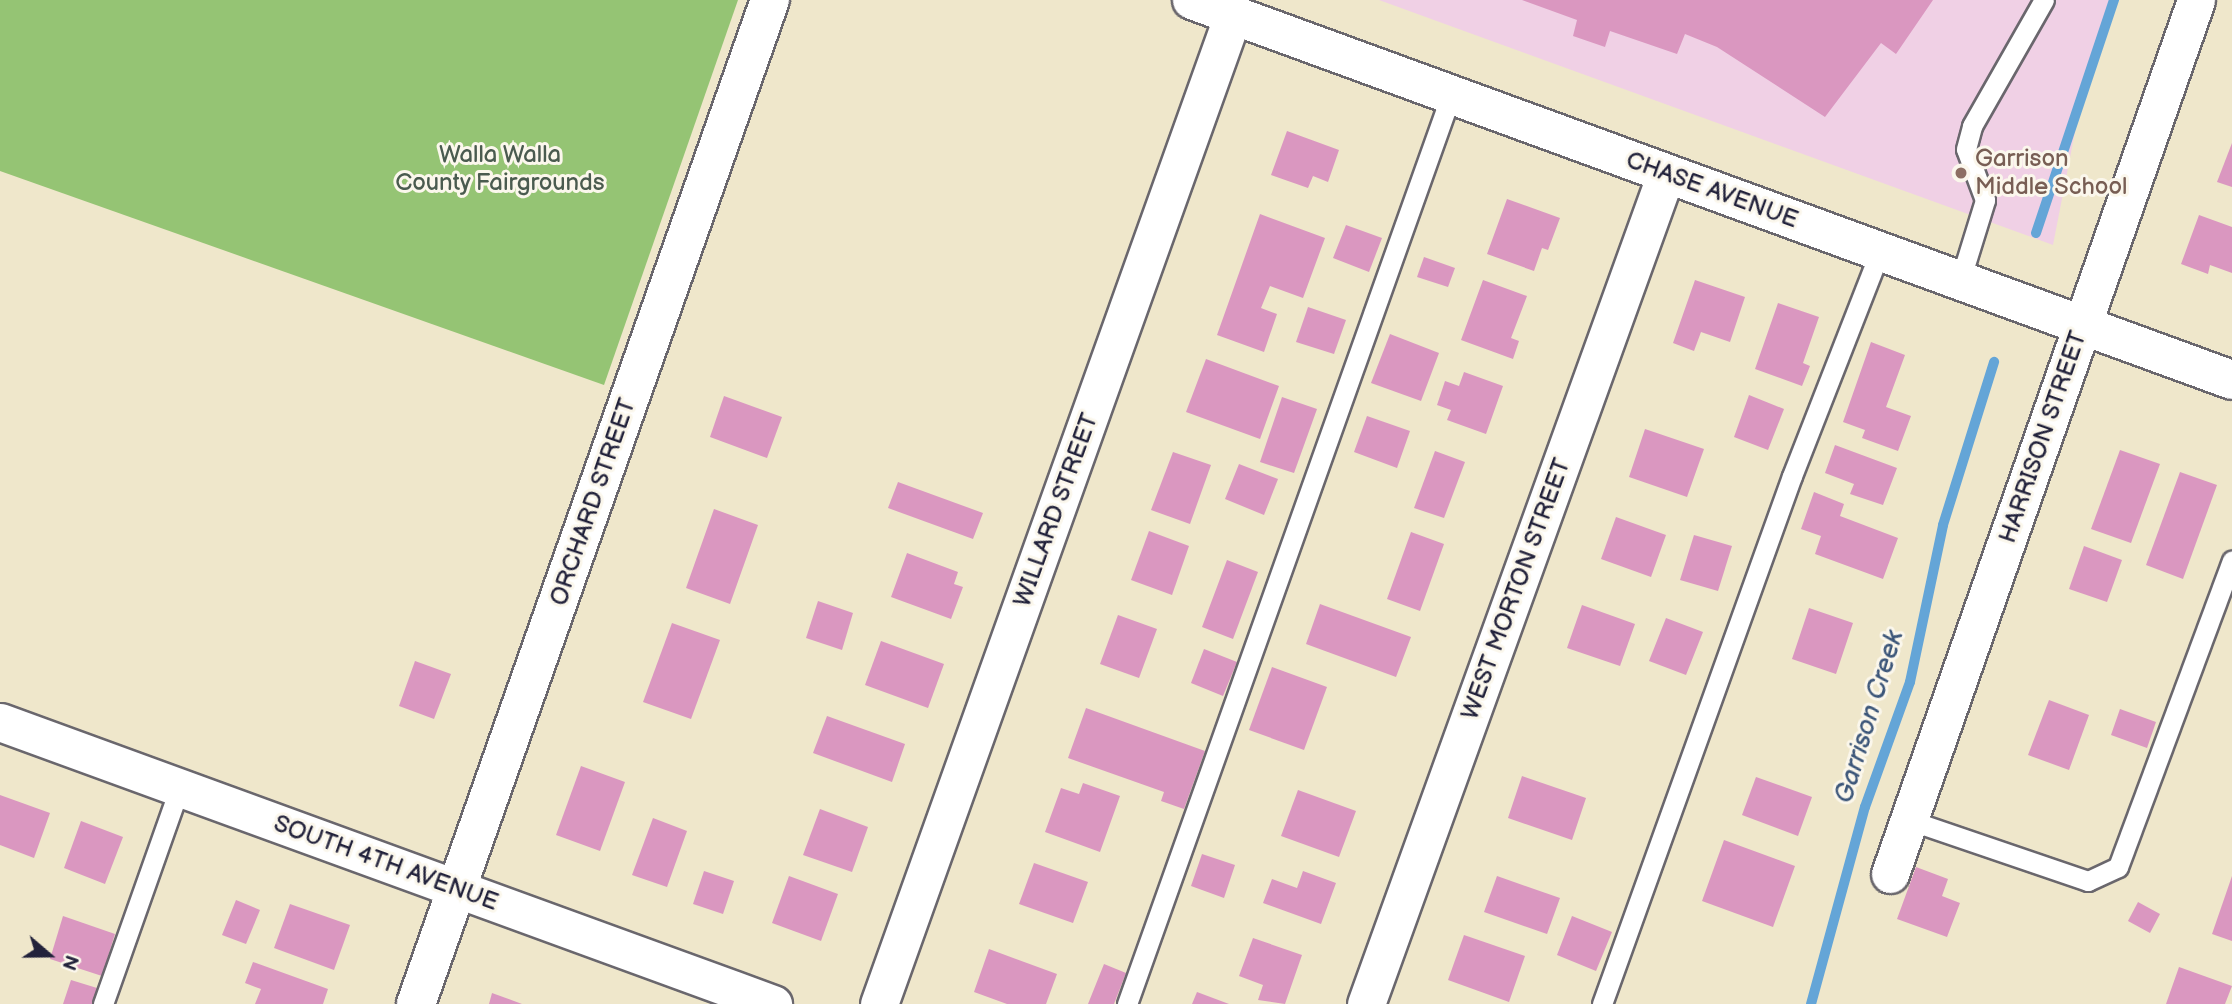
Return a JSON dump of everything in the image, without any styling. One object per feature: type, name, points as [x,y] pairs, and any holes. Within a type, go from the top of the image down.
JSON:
[{"type":"street","name":"ORCHARD STREET","points":[[416,1004],[770,0]]},
{"type":"street","name":"CHASE AVENUE","points":[[1192,0],[1236,8],[1451,95],[2232,380]]},
{"type":"street","name":"HARRISON STREET","points":[[1890,874],[2196,0]]},
{"type":"street","name":"WILLARD STREET","points":[[879,1004],[1236,8]]},
{"type":"street","name":"WEST MORTON STREET","points":[[1366,1004],[1667,174]]},
{"type":"street","name":"SOUTH 4TH AVENUE","points":[[0,722],[773,1004]]},
{"type":"lane","points":[[1960,281],[1985,200],[1966,149],[1972,126],[2044,0]]},
{"type":"lane","points":[[1127,1004],[1451,95]]},
{"type":"lane","points":[[1602,1004],[1792,476],[1880,251]]},
{"type":"lane","points":[[1909,820],[2088,881],[2118,867],[2232,561]]},
{"type":"lane","points":[[103,1004],[180,787]]},
{"type":"shaded area","name":"Garrison Middle School","points":[[1379,0],[2116,0],[2081,101],[2053,245]]},
{"type":"green space","name":"Walla Walla County Fairgrounds","points":[[0,0],[738,0],[604,385],[0,171]]},
{"type":"building","points":[[1522,0],[1933,0],[1896,54],[1881,43],[1825,117],[1717,47],[1685,34],[1677,54],[1610,31],[1605,47],[1573,36],[1577,20]]},
{"type":"building","points":[[1287,131],[1339,150],[1328,182],[1313,176],[1308,188],[1271,175]]},
{"type":"building","points":[[2232,143],[2232,187],[2217,182]]},
{"type":"building","points":[[1507,199],[1560,218],[1548,250],[1542,248],[1534,271],[1487,254]]},
{"type":"building","points":[[1260,214],[1325,238],[1303,298],[1270,286],[1261,308],[1277,314],[1264,352],[1217,335]]},
{"type":"building","points":[[2199,215],[2232,227],[2232,273],[2210,265],[2208,274],[2181,264]]},
{"type":"building","points":[[1346,225],[1382,238],[1369,272],[1333,258]]},
{"type":"building","points":[[1424,257],[1455,268],[1448,287],[1417,277]]},
{"type":"building","points":[[1483,280],[1527,296],[1511,338],[1519,341],[1513,359],[1461,340]]},
{"type":"building","points":[[1695,280],[1745,297],[1730,342],[1701,332],[1694,351],[1673,343]]},
{"type":"building","points":[[1778,303],[1819,317],[1803,363],[1810,366],[1802,386],[1755,369]]},
{"type":"building","points":[[1308,307],[1346,320],[1334,354],[1296,342]]},
{"type":"building","points":[[1390,334],[1439,353],[1421,401],[1371,383]]},
{"type":"building","points":[[1871,342],[1905,355],[1886,407],[1911,416],[1898,451],[1862,438],[1865,430],[1843,422]]},
{"type":"building","points":[[1206,359],[1279,386],[1260,439],[1186,412]]},
{"type":"building","points":[[1464,372],[1503,386],[1486,434],[1447,420],[1451,410],[1437,405],[1445,381],[1459,386]]},
{"type":"building","points":[[1749,395],[1784,409],[1768,450],[1734,437]]},
{"type":"building","points":[[724,396],[782,417],[767,458],[710,437]]},
{"type":"building","points":[[1282,397],[1317,409],[1294,473],[1260,462]]},
{"type":"building","points":[[1367,416],[1410,431],[1397,468],[1354,452]]},
{"type":"building","points":[[1645,429],[1704,449],[1687,497],[1629,477]]},
{"type":"building","points":[[1835,445],[1897,468],[1883,505],[1850,494],[1854,484],[1825,473]]},
{"type":"building","points":[[2120,450],[2160,464],[2131,543],[2091,529]]},
{"type":"building","points":[[1435,451],[1465,462],[1444,518],[1414,508]]},
{"type":"building","points":[[1173,452],[1211,465],[1190,524],[1151,510]]},
{"type":"building","points":[[1239,464],[1278,479],[1264,515],[1225,499]]},
{"type":"building","points":[[2180,472],[2217,485],[2183,579],[2146,565]]},
{"type":"building","points":[[898,482],[983,513],[973,539],[888,508]]},
{"type":"building","points":[[1814,492],[1844,504],[1840,516],[1898,538],[1883,579],[1815,554],[1821,536],[1801,529]]},
{"type":"building","points":[[714,509],[758,525],[730,604],[686,588]]},
{"type":"building","points":[[1616,517],[1666,535],[1651,577],[1601,559]]},
{"type":"building","points":[[1149,531],[1189,546],[1172,595],[1131,580]]},
{"type":"building","points":[[1411,532],[1444,544],[1420,611],[1387,599]]},
{"type":"building","points":[[1694,535],[1732,546],[1718,591],[1680,580]]},
{"type":"building","points":[[2084,546],[2122,560],[2107,602],[2069,589]]},
{"type":"building","points":[[907,553],[958,572],[954,584],[963,587],[951,619],[891,597]]},
{"type":"building","points":[[1227,560],[1258,572],[1233,639],[1202,627]]},
{"type":"building","points":[[818,601],[853,613],[842,650],[806,638]]},
{"type":"building","points":[[1320,604],[1411,637],[1396,677],[1306,644]]},
{"type":"building","points":[[1582,605],[1635,624],[1620,666],[1567,648]]},
{"type":"building","points":[[1809,608],[1853,623],[1836,674],[1792,659]]},
{"type":"building","points":[[1118,615],[1157,629],[1139,678],[1100,664]]},
{"type":"building","points":[[1666,618],[1703,632],[1686,675],[1649,661]]},
{"type":"building","points":[[672,623],[720,640],[691,719],[643,702]]},
{"type":"building","points":[[881,641],[944,664],[928,708],[865,685]]},
{"type":"building","points":[[1204,649],[1237,662],[1223,696],[1191,683]]},
{"type":"building","points":[[415,661],[451,674],[434,719],[399,706]]},
{"type":"building","points":[[1272,667],[1327,687],[1304,750],[1249,730]]},
{"type":"building","points":[[2049,700],[2089,715],[2069,770],[2028,755]]},
{"type":"building","points":[[1086,708],[1205,751],[1184,809],[1161,801],[1164,792],[1068,758]]},
{"type":"building","points":[[2120,709],[2156,722],[2147,748],[2111,735]]},
{"type":"building","points":[[827,716],[905,744],[892,782],[813,753]]},
{"type":"building","points":[[581,766],[625,782],[600,851],[556,835]]},
{"type":"building","points":[[1522,776],[1586,798],[1572,840],[1508,818]]},
{"type":"building","points":[[1756,777],[1812,797],[1798,836],[1742,815]]},
{"type":"building","points":[[1083,783],[1120,796],[1100,852],[1045,832],[1061,788],[1079,794]]},
{"type":"building","points":[[1298,790],[1356,811],[1339,857],[1281,836]]},
{"type":"building","points":[[0,795],[50,813],[34,858],[0,845]]},
{"type":"building","points":[[820,809],[868,827],[852,872],[803,855]]},
{"type":"building","points":[[653,818],[687,831],[667,887],[632,875]]},
{"type":"building","points":[[81,821],[123,837],[105,884],[64,868]]},
{"type":"building","points":[[1724,840],[1795,866],[1773,927],[1702,901]]},
{"type":"building","points":[[1202,854],[1235,865],[1224,898],[1191,886]]},
{"type":"building","points":[[1034,863],[1088,882],[1073,923],[1019,904]]},
{"type":"building","points":[[1916,867],[1948,879],[1942,896],[1960,903],[1947,937],[1897,919]]},
{"type":"building","points":[[704,871],[734,881],[723,914],[693,904]]},
{"type":"building","points":[[1303,871],[1336,883],[1321,924],[1263,903],[1272,879],[1297,888]]},
{"type":"building","points":[[789,876],[838,894],[821,941],[772,923]]},
{"type":"building","points":[[1497,876],[1560,898],[1547,934],[1484,912]]},
{"type":"building","points":[[2232,876],[2232,941],[2212,934]]},
{"type":"building","points":[[236,900],[260,910],[246,944],[222,935]]},
{"type":"building","points":[[2138,902],[2160,914],[2150,933],[2128,921]]},
{"type":"building","points":[[290,904],[350,925],[334,970],[274,948]]},
{"type":"building","points":[[63,916],[115,934],[102,976],[50,959]]},
{"type":"building","points":[[1572,916],[1612,932],[1596,971],[1557,955]]},
{"type":"building","points":[[1464,935],[1525,956],[1509,1002],[1448,980]]},
{"type":"building","points":[[1253,938],[1302,955],[1285,1004],[1258,1000],[1263,985],[1239,976]]},
{"type":"building","points":[[989,949],[1057,974],[1046,1004],[1007,1004],[974,992]]},
{"type":"building","points":[[253,962],[328,989],[323,1004],[255,1004],[261,989],[245,983]]},
{"type":"building","points":[[1104,964],[1126,973],[1114,1004],[1088,1004]]},
{"type":"building","points":[[2179,967],[2232,986],[2225,1004],[2166,1004]]},
{"type":"building","points":[[71,980],[97,988],[92,1004],[63,1004]]},
{"type":"building","points":[[1197,992],[1229,1004],[1192,1004]]},
{"type":"building","points":[[492,993],[522,1004],[489,1004]]},
{"type":"waterway","name":"Garrison Creek","points":[[2036,233],[2114,0]]},
{"type":"waterway","name":"Garrison Creek","points":[[1811,1004],[1865,807],[1910,682],[1943,525],[1994,362]]},
{"type":"place","name":"Garrison Middle School","points":[[1961,173]]}]
